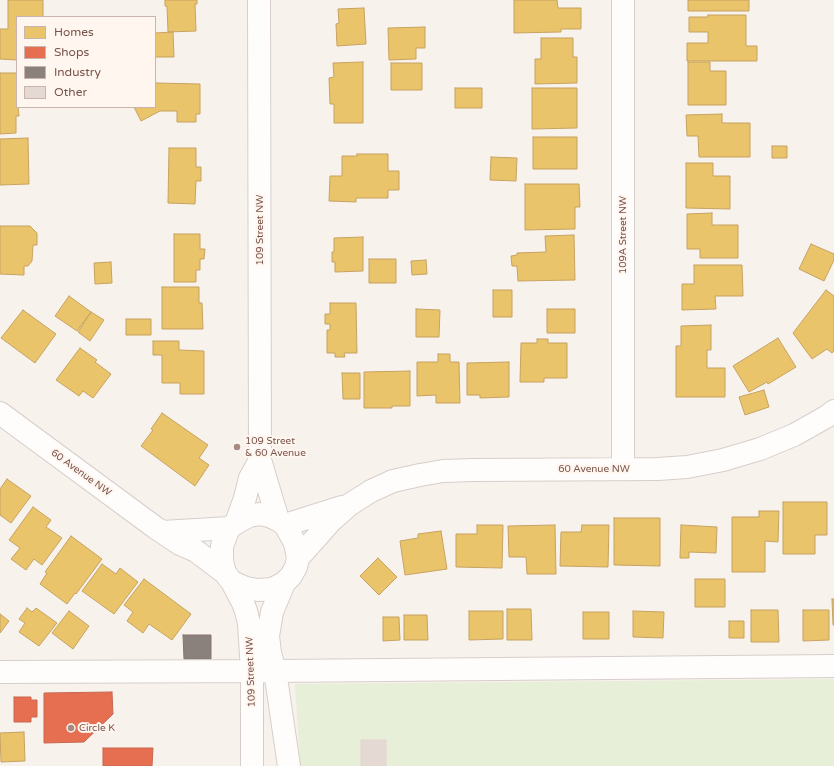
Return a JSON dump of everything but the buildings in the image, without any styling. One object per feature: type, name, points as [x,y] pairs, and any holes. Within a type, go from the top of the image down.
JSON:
[{"type":"street","name":"109 Street NW","points":[[259,0],[260,460],[282,522]]},
{"type":"street","name":"109A Street NW","points":[[623,0],[623,469]]},
{"type":"street","name":"60 Avenue NW","points":[[298,558],[331,521],[349,505],[370,491],[393,481],[443,471],[658,469],[687,466],[723,460],[760,449],[794,435],[834,411]]},
{"type":"street","name":"60 Avenue NW","points":[[0,413],[156,528],[180,544],[196,551],[229,577]]},
{"type":"street","name":"109 Street NW","points":[[233,525],[245,498],[250,478],[260,460]]},
{"type":"street","name":"60 Avenue NW","points":[[282,522],[349,505]]},
{"type":"street","points":[[163,532],[233,525],[249,516],[259,514],[269,516],[282,522],[295,543],[298,558],[296,567],[291,576],[284,583],[272,589],[258,590],[246,588],[229,577],[222,561],[222,546],[233,525]]},
{"type":"street","name":"109 Street NW","points":[[229,577],[246,611],[250,634],[252,671],[252,766]]},
{"type":"street","name":"109 Street NW","points":[[284,583],[272,612],[268,636],[270,653],[275,671],[289,766]]},
{"type":"street","points":[[0,672],[834,666]]},
{"type":"green space","points":[[834,679],[834,766],[300,766],[295,684]]},
{"type":"place","name":"109 Street & 60 Avenue","points":[[237,447]]},
{"type":"place","name":"Circle K","points":[[71,728]]}]
